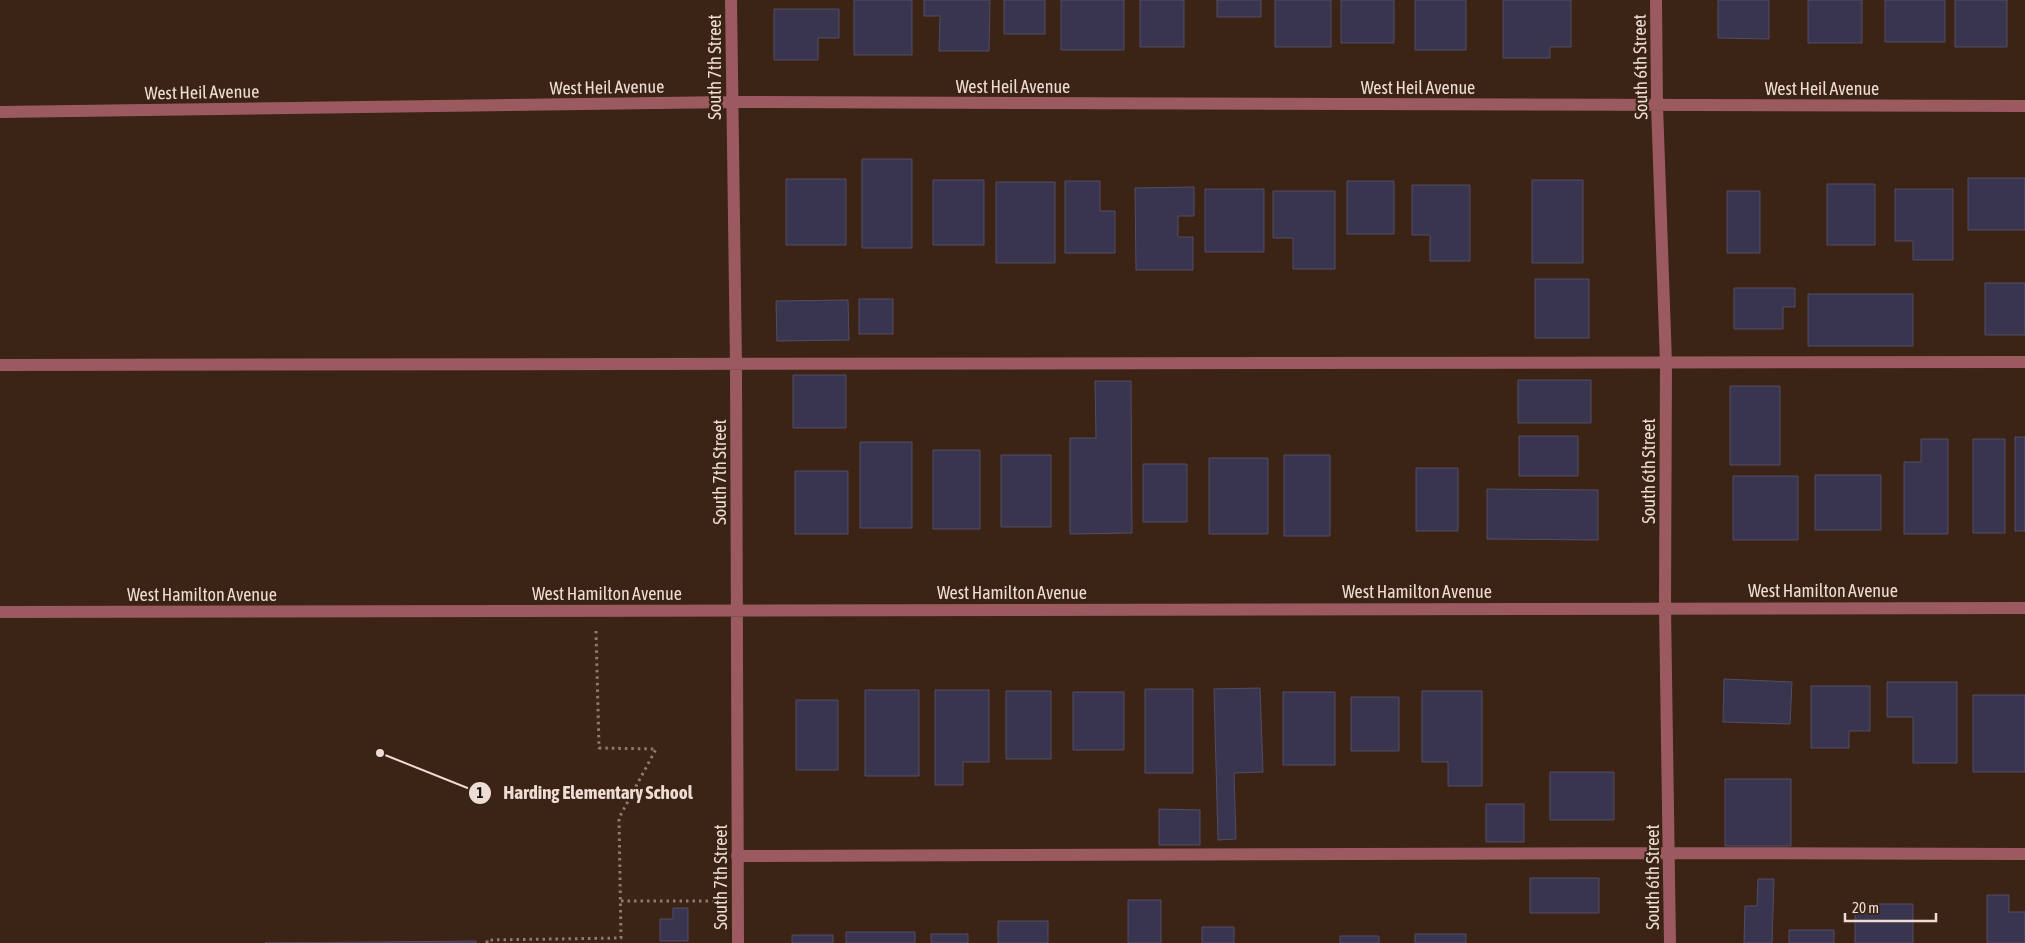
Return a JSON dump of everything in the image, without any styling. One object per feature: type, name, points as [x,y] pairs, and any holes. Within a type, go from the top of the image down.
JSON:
[{"type":"street","name":"South 7th Street","points":[[731,0],[736,364],[738,943]]},
{"type":"street","name":"South 6th Street","points":[[1656,0],[1657,105],[1666,363],[1665,608],[1670,943]]},
{"type":"street","name":"West Heil Avenue","points":[[0,112],[732,102],[2025,106]]},
{"type":"street","points":[[0,365],[2025,362]]},
{"type":"street","name":"West Hamilton Avenue","points":[[0,612],[2025,608]]},
{"type":"street","points":[[737,856],[1669,853],[2025,854]]},
{"type":"path","points":[[596,611],[598,748],[656,749],[620,818],[621,943]]},
{"type":"path","points":[[621,901],[738,901]]},
{"type":"path","points":[[487,943],[487,940],[621,938]]},
{"type":"building","points":[[854,0],[912,0],[912,55],[854,55]]},
{"type":"building","points":[[924,0],[990,0],[989,51],[939,51],[940,16],[924,16]]},
{"type":"building","points":[[1004,0],[1045,0],[1045,34],[1004,34]]},
{"type":"building","points":[[1061,0],[1124,0],[1124,50],[1061,50]]},
{"type":"building","points":[[1140,0],[1184,0],[1184,47],[1140,47]]},
{"type":"building","points":[[1217,0],[1261,0],[1261,17],[1217,17]]},
{"type":"building","points":[[1275,0],[1331,0],[1331,47],[1275,47]]},
{"type":"building","points":[[1341,0],[1394,0],[1394,43],[1341,43]]},
{"type":"building","points":[[1415,0],[1466,0],[1466,50],[1415,50]]},
{"type":"building","points":[[1503,0],[1571,0],[1571,47],[1550,47],[1550,58],[1503,58]]},
{"type":"building","points":[[1718,0],[1769,0],[1769,39],[1718,38]]},
{"type":"building","points":[[1808,0],[1862,0],[1862,43],[1808,43]]},
{"type":"building","points":[[1885,0],[1945,0],[1945,42],[1885,42]]},
{"type":"building","points":[[1955,0],[2007,0],[2007,47],[1955,47]]},
{"type":"building","points":[[774,9],[839,9],[839,38],[818,38],[818,60],[774,60]]},
{"type":"building","points":[[862,159],[912,159],[912,248],[862,248]]},
{"type":"building","points":[[1968,178],[2025,178],[2025,230],[1968,230]]},
{"type":"building","points":[[786,179],[846,179],[846,245],[786,245]]},
{"type":"building","points":[[933,180],[984,180],[984,245],[933,245]]},
{"type":"building","points":[[1532,180],[1583,180],[1583,263],[1532,263]]},
{"type":"building","points":[[1065,181],[1100,181],[1100,211],[1115,211],[1115,253],[1065,253]]},
{"type":"building","points":[[1347,181],[1394,181],[1394,234],[1347,234]]},
{"type":"building","points":[[996,182],[1055,182],[1055,263],[996,263]]},
{"type":"building","points":[[1827,184],[1875,184],[1875,245],[1827,245]]},
{"type":"building","points":[[1412,185],[1470,185],[1470,261],[1430,261],[1430,235],[1412,235]]},
{"type":"building","points":[[1194,187],[1194,216],[1178,216],[1178,237],[1193,237],[1193,270],[1136,270],[1135,188]]},
{"type":"building","points":[[1205,189],[1264,189],[1264,252],[1205,252]]},
{"type":"building","points":[[1895,189],[1953,189],[1953,260],[1913,260],[1913,241],[1895,241]]},
{"type":"building","points":[[1273,191],[1335,191],[1335,269],[1293,269],[1293,238],[1273,238]]},
{"type":"building","points":[[1727,191],[1760,191],[1760,253],[1727,253]]},
{"type":"building","points":[[1535,279],[1589,279],[1589,338],[1535,338]]},
{"type":"building","points":[[1985,283],[2025,283],[2025,335],[1985,335]]},
{"type":"building","points":[[1734,288],[1795,288],[1795,307],[1783,307],[1783,329],[1734,329]]},
{"type":"building","points":[[1808,294],[1913,294],[1913,346],[1808,346]]},
{"type":"building","points":[[859,299],[893,299],[893,334],[859,334]]},
{"type":"building","points":[[848,300],[849,340],[777,341],[776,301]]},
{"type":"building","points":[[793,375],[846,375],[846,428],[793,428]]},
{"type":"building","points":[[1518,380],[1591,380],[1591,423],[1518,423]]},
{"type":"building","points":[[1095,381],[1131,381],[1132,533],[1070,534],[1070,438],[1096,438]]},
{"type":"building","points":[[1730,386],[1780,386],[1780,465],[1730,465]]},
{"type":"building","points":[[1519,436],[1578,436],[1578,476],[1519,476]]},
{"type":"building","points":[[2015,437],[2025,437],[2025,531],[2015,531]]},
{"type":"building","points":[[1921,439],[1948,439],[1948,534],[1904,534],[1904,462],[1921,462]]},
{"type":"building","points":[[1973,439],[2005,439],[2005,533],[1973,533]]},
{"type":"building","points":[[860,442],[912,442],[912,528],[860,528]]},
{"type":"building","points":[[933,450],[980,450],[980,529],[933,529]]},
{"type":"building","points":[[1001,455],[1051,455],[1051,527],[1001,527]]},
{"type":"building","points":[[1284,455],[1330,455],[1330,536],[1284,536]]},
{"type":"building","points":[[1209,458],[1268,458],[1268,534],[1209,534]]},
{"type":"building","points":[[1143,464],[1187,464],[1187,522],[1143,522]]},
{"type":"building","points":[[1416,468],[1458,468],[1458,531],[1416,531]]},
{"type":"building","points":[[795,471],[848,471],[848,534],[795,534]]},
{"type":"building","points":[[1815,475],[1881,475],[1881,530],[1815,530]]},
{"type":"building","points":[[1733,476],[1798,476],[1798,540],[1733,540]]},
{"type":"building","points":[[1487,489],[1598,490],[1598,540],[1487,539]]},
{"type":"building","points":[[1724,679],[1792,682],[1790,724],[1723,722]]},
{"type":"building","points":[[1887,682],[1957,682],[1957,763],[1913,763],[1913,717],[1887,717]]},
{"type":"building","points":[[1811,686],[1870,686],[1870,731],[1849,731],[1849,748],[1811,748]]},
{"type":"building","points":[[1260,688],[1263,772],[1234,773],[1236,839],[1218,840],[1214,689]]},
{"type":"building","points":[[1145,689],[1193,689],[1193,773],[1145,773]]},
{"type":"building","points":[[865,690],[919,690],[919,776],[865,776]]},
{"type":"building","points":[[935,690],[989,690],[989,762],[963,762],[963,785],[935,785]]},
{"type":"building","points":[[1006,691],[1051,691],[1051,759],[1006,759]]},
{"type":"building","points":[[1422,691],[1482,691],[1482,786],[1448,786],[1448,762],[1422,762]]},
{"type":"building","points":[[1073,692],[1124,692],[1124,750],[1073,750]]},
{"type":"building","points":[[1283,692],[1335,692],[1335,765],[1283,765]]},
{"type":"building","points":[[1973,695],[2025,695],[2025,772],[1973,772]]},
{"type":"building","points":[[1351,697],[1399,697],[1399,751],[1351,751]]},
{"type":"building","points":[[796,700],[838,700],[838,770],[796,770]]},
{"type":"building","points":[[1550,772],[1614,772],[1614,820],[1550,820]]},
{"type":"building","points":[[1725,779],[1791,779],[1791,846],[1725,846]]},
{"type":"building","points":[[1486,804],[1524,804],[1524,842],[1486,842]]},
{"type":"building","points":[[1159,809],[1200,810],[1200,845],[1159,845]]},
{"type":"building","points":[[1530,878],[1599,878],[1599,913],[1530,913]]},
{"type":"building","points":[[1758,879],[1774,879],[1772,943],[1744,943],[1745,906],[1757,906]]},
{"type":"building","points":[[1987,895],[2009,895],[2009,912],[2025,912],[2025,943],[1987,943]]},
{"type":"building","points":[[1128,900],[1161,900],[1161,943],[1128,943]]},
{"type":"building","points":[[1855,904],[1913,904],[1913,943],[1855,943]]},
{"type":"building","points":[[673,908],[688,908],[688,941],[660,941],[660,919],[673,919]]},
{"type":"building","points":[[998,921],[1048,921],[1048,943],[998,943]]},
{"type":"building","points":[[1202,927],[1234,927],[1234,943],[1202,943]]},
{"type":"building","points":[[1789,930],[1834,930],[1834,943],[1789,943]]},
{"type":"building","points":[[846,932],[915,932],[915,943],[846,943]]},
{"type":"building","points":[[931,934],[968,934],[968,943],[931,943]]},
{"type":"building","points":[[1415,934],[1466,934],[1466,943],[1415,943]]},
{"type":"building","points":[[792,935],[833,935],[833,943],[792,943]]},
{"type":"building","points":[[1340,936],[1379,936],[1379,943],[1340,943]]},
{"type":"building","points":[[476,941],[476,943],[265,943]]},
{"type":"place","name":"Harding Elementary School","points":[[380,753]]}]
